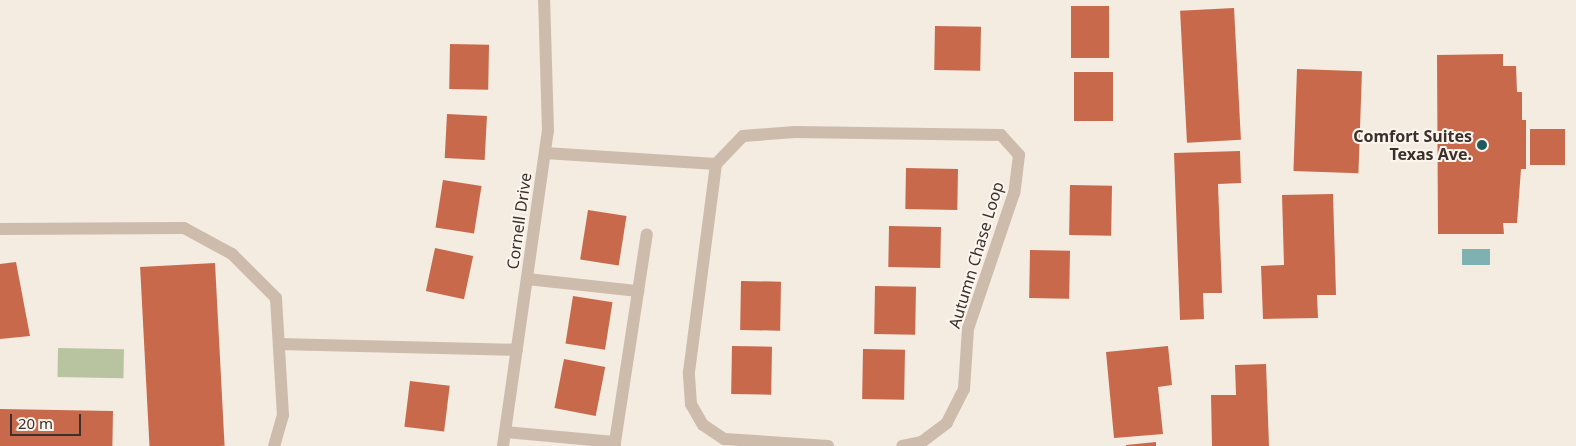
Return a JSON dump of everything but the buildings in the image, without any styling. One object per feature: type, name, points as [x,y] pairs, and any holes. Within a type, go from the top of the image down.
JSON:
[{"type":"street","name":"Cornell Drive","points":[[503,446],[548,131],[544,0]]},
{"type":"street","name":"Autumn Chase Loop","points":[[716,164],[743,136],[795,132],[1001,135],[1020,155],[1014,193],[968,328],[964,389],[946,422],[922,442],[902,446]]},
{"type":"street","points":[[545,153],[716,164],[689,372],[690,404],[703,425],[724,439],[828,446]]},
{"type":"street","points":[[0,229],[184,228],[232,254],[276,298],[283,415],[274,446]]},
{"type":"street","points":[[505,432],[615,444],[647,234]]},
{"type":"street","points":[[527,279],[638,291]]},
{"type":"street","points":[[279,344],[517,350]]},
{"type":"green space","points":[[58,348],[124,349],[123,378],[57,377]]},
{"type":"water","points":[[1462,249],[1490,249],[1490,265],[1462,265]]},
{"type":"place","name":"Comfort Suites Texas Ave.","points":[[1482,145]]}]
